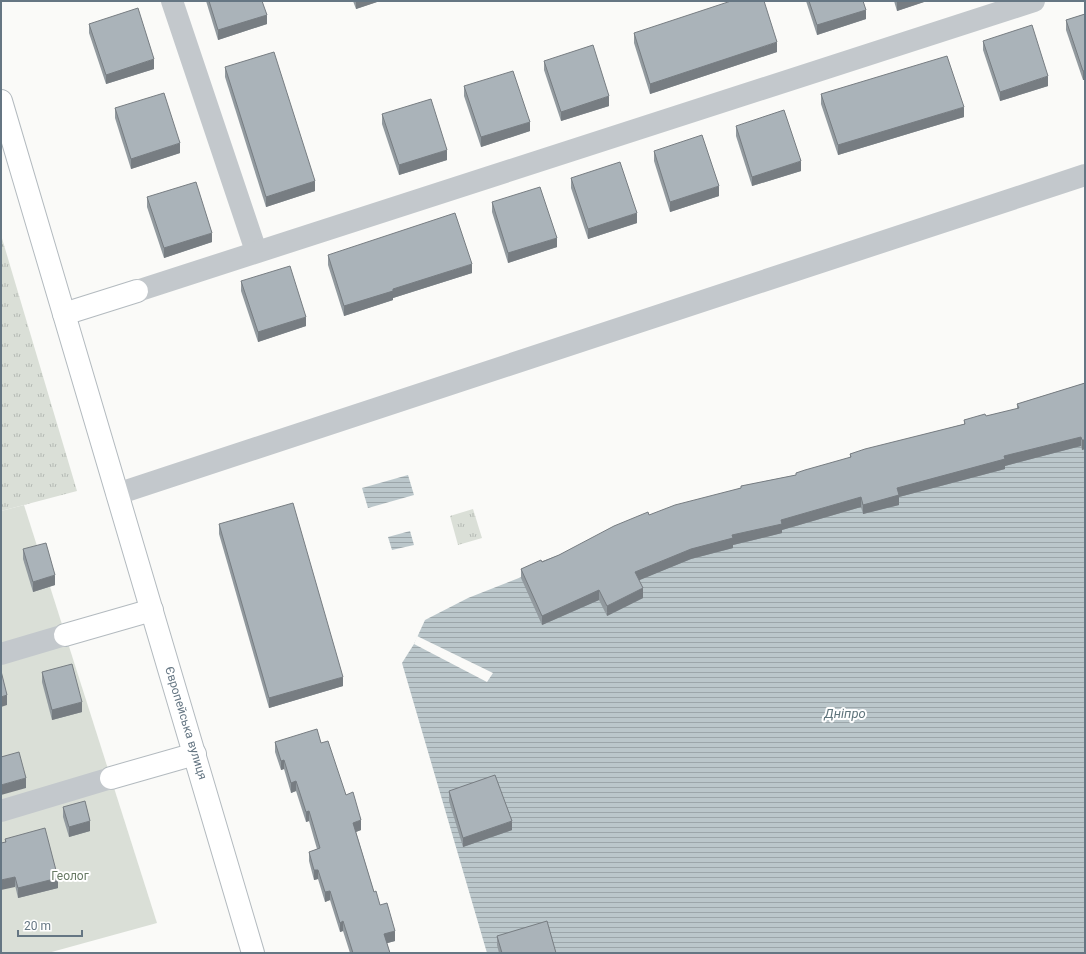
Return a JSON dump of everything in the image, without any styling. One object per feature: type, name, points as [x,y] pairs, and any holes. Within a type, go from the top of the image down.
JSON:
[{"type":"street","points":[[172,1],[256,251]]},
{"type":"street","points":[[64,314],[1034,1]]},
{"type":"street","name":"Європейська вулиця","points":[[1,101],[254,953]]},
{"type":"street","points":[[117,494],[1085,175]]},
{"type":"street","points":[[1,654],[152,610]]},
{"type":"street","points":[[1,811],[195,754]]},
{"type":"green space","points":[[1,235],[77,491],[1,511]]},
{"type":"green space","name":"Геолог","points":[[24,505],[157,923],[48,953],[1,953],[1,511]]},
{"type":"green space","points":[[473,509],[482,538],[458,545],[450,516]]},
{"type":"water","name":"Дніпро","points":[[1085,394],[1085,953],[487,953],[402,663],[414,644],[425,620],[468,598],[547,567]]},
{"type":"water","points":[[408,475],[414,495],[368,508],[362,488]]},
{"type":"water","points":[[410,531],[414,545],[392,550],[388,537]]},
{"type":"pier","points":[[417,636],[493,673],[487,682],[414,644]]},
{"type":"building","points":[[209,1],[262,1],[267,15],[218,30]]},
{"type":"building","points":[[731,1],[764,1],[777,42],[650,84],[634,33]]},
{"type":"building","points":[[809,1],[863,1],[866,10],[817,25]]},
{"type":"building","points":[[138,8],[154,59],[106,75],[89,24]]},
{"type":"building","points":[[1085,14],[1085,70],[1083,71],[1066,20]]},
{"type":"building","points":[[1032,25],[1048,76],[1000,92],[983,41]]},
{"type":"building","points":[[593,45],[609,96],[561,112],[544,61]]},
{"type":"building","points":[[274,52],[315,181],[266,197],[225,67]]},
{"type":"building","points":[[947,56],[964,107],[838,145],[821,94]]},
{"type":"building","points":[[513,71],[530,122],[481,137],[464,86]]},
{"type":"building","points":[[164,93],[180,143],[131,159],[115,108]]},
{"type":"building","points":[[431,99],[447,150],[399,165],[382,114]]},
{"type":"building","points":[[784,110],[801,161],[752,177],[736,126]]},
{"type":"building","points":[[702,135],[719,186],[670,202],[654,151]]},
{"type":"building","points":[[620,162],[637,213],[588,229],[571,178]]},
{"type":"building","points":[[196,182],[212,233],[164,248],[147,197]]},
{"type":"building","points":[[540,187],[557,238],[508,253],[492,202]]},
{"type":"building","points":[[455,213],[472,264],[344,306],[328,255]]},
{"type":"building","points":[[290,266],[306,317],[258,332],[241,281]]},
{"type":"building","points":[[1085,383],[1085,440],[1082,440],[1081,437],[1004,456],[1005,459],[897,488],[899,495],[863,505],[861,497],[781,520],[782,524],[732,535],[733,538],[691,549],[635,572],[643,588],[607,606],[599,590],[542,616],[521,569],[541,560],[542,562],[559,555],[614,526],[648,512],[649,515],[675,505],[741,488],[741,486],[796,475],[796,473],[805,470],[851,457],[850,454],[865,449],[965,424],[964,420],[985,414],[986,416],[1019,408],[1017,404]]},
{"type":"building","points":[[293,503],[343,677],[269,698],[219,524]]},
{"type":"building","points":[[46,543],[55,575],[33,582],[23,549]]},
{"type":"building","points":[[72,664],[82,702],[52,710],[42,672]]},
{"type":"building","points":[[1,671],[7,695],[1,697]]},
{"type":"building","points":[[317,729],[321,743],[328,741],[346,795],[353,792],[361,820],[353,823],[374,892],[376,891],[380,905],[387,903],[395,931],[384,934],[390,953],[353,953],[343,921],[340,923],[330,891],[325,892],[318,870],[314,870],[309,852],[320,848],[309,811],[306,812],[296,781],[291,783],[284,760],[281,761],[275,742]]},
{"type":"building","points":[[19,752],[26,778],[1,785],[1,757]]},
{"type":"building","points":[[495,775],[512,821],[463,838],[449,791]]},
{"type":"building","points":[[85,801],[90,821],[69,827],[63,807]]},
{"type":"building","points":[[45,828],[58,878],[18,888],[15,877],[1,880],[1,843],[6,842],[5,839]]},
{"type":"building","points":[[547,921],[556,953],[502,953],[497,936]]}]
